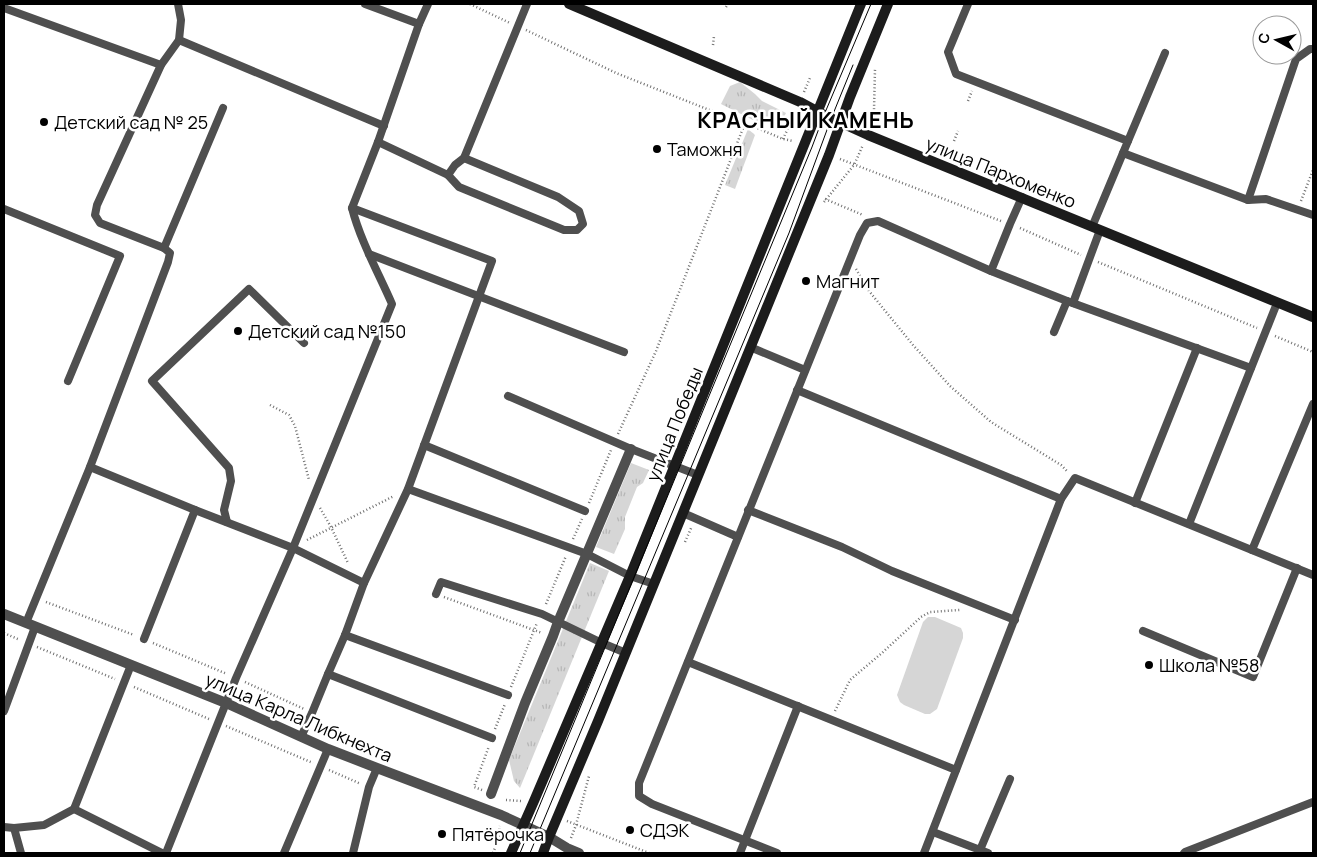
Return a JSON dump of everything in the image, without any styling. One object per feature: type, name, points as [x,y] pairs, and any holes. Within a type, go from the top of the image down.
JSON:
[{"type":"main road","name":"улица Пархоменко","points":[[573,4],[800,102],[841,124],[1313,317]]},
{"type":"main road","name":"улица Победы","points":[[511,853],[630,576],[861,4]]},
{"type":"main road","points":[[542,853],[626,653],[829,155],[853,89],[888,4]]},
{"type":"street","points":[[491,794],[525,703],[631,449]]},
{"type":"street","name":"улица Карла Либкнехта","points":[[4,614],[226,703],[328,749],[501,815],[580,853]]},
{"type":"lane","points":[[4,712],[28,644],[36,598],[90,467],[168,262],[170,253],[164,248],[100,222],[95,215],[97,206],[161,65],[180,40],[181,20],[178,4]]},
{"type":"lane","points":[[365,4],[420,24]]},
{"type":"lane","points":[[166,853],[236,678],[293,548],[392,304],[354,217],[352,208],[428,4]]},
{"type":"lane","points":[[448,175],[455,165],[464,158],[527,4]]},
{"type":"lane","points":[[968,4],[948,52],[956,74],[1128,141]]},
{"type":"lane","points":[[4,8],[161,65]]},
{"type":"lane","points":[[180,40],[384,126]]},
{"type":"lane","points":[[1248,200],[1296,59],[1310,49],[1313,50]]},
{"type":"lane","points":[[1054,332],[1089,259],[1096,228],[1123,153],[1165,52]]},
{"type":"lane","points":[[164,248],[223,108]]},
{"type":"lane","points":[[378,142],[448,175],[459,187],[564,230],[577,230],[583,224],[579,211],[558,198],[464,158]]},
{"type":"lane","points":[[1123,153],[1248,200],[1266,199],[1313,215]]},
{"type":"lane","points":[[991,271],[1022,198]]},
{"type":"lane","points":[[301,736],[345,635],[364,584],[408,489],[492,261],[352,208]]},
{"type":"lane","points":[[4,209],[120,256],[68,381]]},
{"type":"lane","points":[[777,853],[652,804],[639,796],[640,783],[748,510],[866,223],[878,221],[991,271],[1251,368]]},
{"type":"lane","points":[[370,254],[624,352]]},
{"type":"lane","points":[[227,522],[224,510],[231,481],[229,468],[152,380],[249,289],[304,343]]},
{"type":"lane","points":[[1189,524],[1277,303]]},
{"type":"lane","points":[[750,347],[805,370]]},
{"type":"lane","points":[[1135,503],[1198,348]]},
{"type":"lane","points":[[797,390],[1061,499]]},
{"type":"lane","points":[[508,396],[631,449],[698,475]]},
{"type":"lane","points":[[1252,550],[1313,404]]},
{"type":"lane","points":[[424,445],[585,511]]},
{"type":"lane","points":[[90,467],[293,548],[364,584]]},
{"type":"lane","points":[[924,853],[1061,499],[1075,478],[1313,575]]},
{"type":"lane","points":[[408,489],[587,554],[630,576],[654,584]]},
{"type":"lane","points":[[144,639],[195,510]]},
{"type":"lane","points":[[748,510],[842,547],[892,571],[1015,620]]},
{"type":"lane","points":[[683,513],[738,537]]},
{"type":"lane","points":[[1143,631],[1253,677],[1298,568]]},
{"type":"lane","points":[[436,594],[440,582],[542,614],[626,653]]},
{"type":"lane","points":[[345,635],[508,695]]},
{"type":"lane","points":[[688,662],[956,770]]},
{"type":"lane","points":[[4,826],[14,828],[44,825],[74,809],[131,665]]},
{"type":"lane","points":[[328,674],[492,738]]},
{"type":"lane","points":[[740,853],[798,706]]},
{"type":"lane","points":[[284,853],[328,749]]},
{"type":"lane","points":[[352,853],[369,787],[377,768]]},
{"type":"lane","points":[[980,850],[1010,779]]},
{"type":"lane","points":[[1184,853],[1313,802]]},
{"type":"lane","points":[[74,809],[162,853]]},
{"type":"lane","points":[[14,828],[22,853]]},
{"type":"lane","points":[[933,832],[988,853]]},
{"type":"path","points":[[470,4],[616,74],[783,139],[805,144]]},
{"type":"path","points":[[713,45],[714,36]]},
{"type":"path","points":[[821,208],[825,199],[854,166],[868,135],[874,110],[875,63]]},
{"type":"path","points":[[656,351],[745,123]]},
{"type":"path","points":[[954,141],[958,131]]},
{"type":"path","points":[[829,155],[1010,224],[1313,352]]},
{"type":"path","points":[[1297,209],[1313,170]]},
{"type":"path","points":[[825,199],[878,221]]},
{"type":"path","points":[[851,259],[869,292],[950,386],[991,422],[1060,465],[1075,478]]},
{"type":"path","points":[[293,548],[408,489]]},
{"type":"path","points":[[685,543],[695,518]]},
{"type":"path","points":[[436,594],[553,636]]},
{"type":"path","points":[[36,598],[144,639],[312,713]]},
{"type":"path","points":[[831,719],[850,680],[921,617],[930,612],[985,608]]},
{"type":"path","points":[[4,633],[369,787]]},
{"type":"path","points":[[491,794],[474,787],[492,738]]},
{"type":"path","points":[[567,848],[576,825],[589,775]]},
{"type":"path","points":[[506,800],[534,802]]},
{"type":"path","points":[[558,817],[648,853]]},
{"type":"green space","points":[[740,82],[762,101],[786,113],[780,125],[764,120],[761,124],[721,104],[730,86]]},
{"type":"green space","points":[[748,129],[755,135],[735,189],[725,185]]},
{"type":"green space","points":[[631,463],[649,470],[643,483],[637,487],[625,517],[625,529],[614,554],[596,547]]},
{"type":"green space","points":[[590,563],[609,571],[520,788],[514,781],[509,760]]},
{"type":"green space","points":[[928,617],[935,617],[961,628],[963,638],[937,709],[930,714],[925,714],[904,705],[900,702],[897,695],[923,622]]},
{"type":"tram line","points":[[520,853],[871,4]]},
{"type":"tram line","points":[[530,853],[789,233],[853,65]]},
{"type":"place","name":"Детский сад № 25","points":[[44,122]]},
{"type":"place","name":"Таможня","points":[[657,149]]},
{"type":"place","name":"Магнит","points":[[806,281]]},
{"type":"place","name":"Детский сад №150","points":[[238,331]]},
{"type":"place","name":"Школа №58","points":[[1149,665]]},
{"type":"place","name":"СДЭК","points":[[630,830]]},
{"type":"place","name":"Пятёрочка","points":[[442,834]]},
{"type":"district","name":"КРАСНЫЙ КАМЕНЬ","points":[[806,120]]}]
